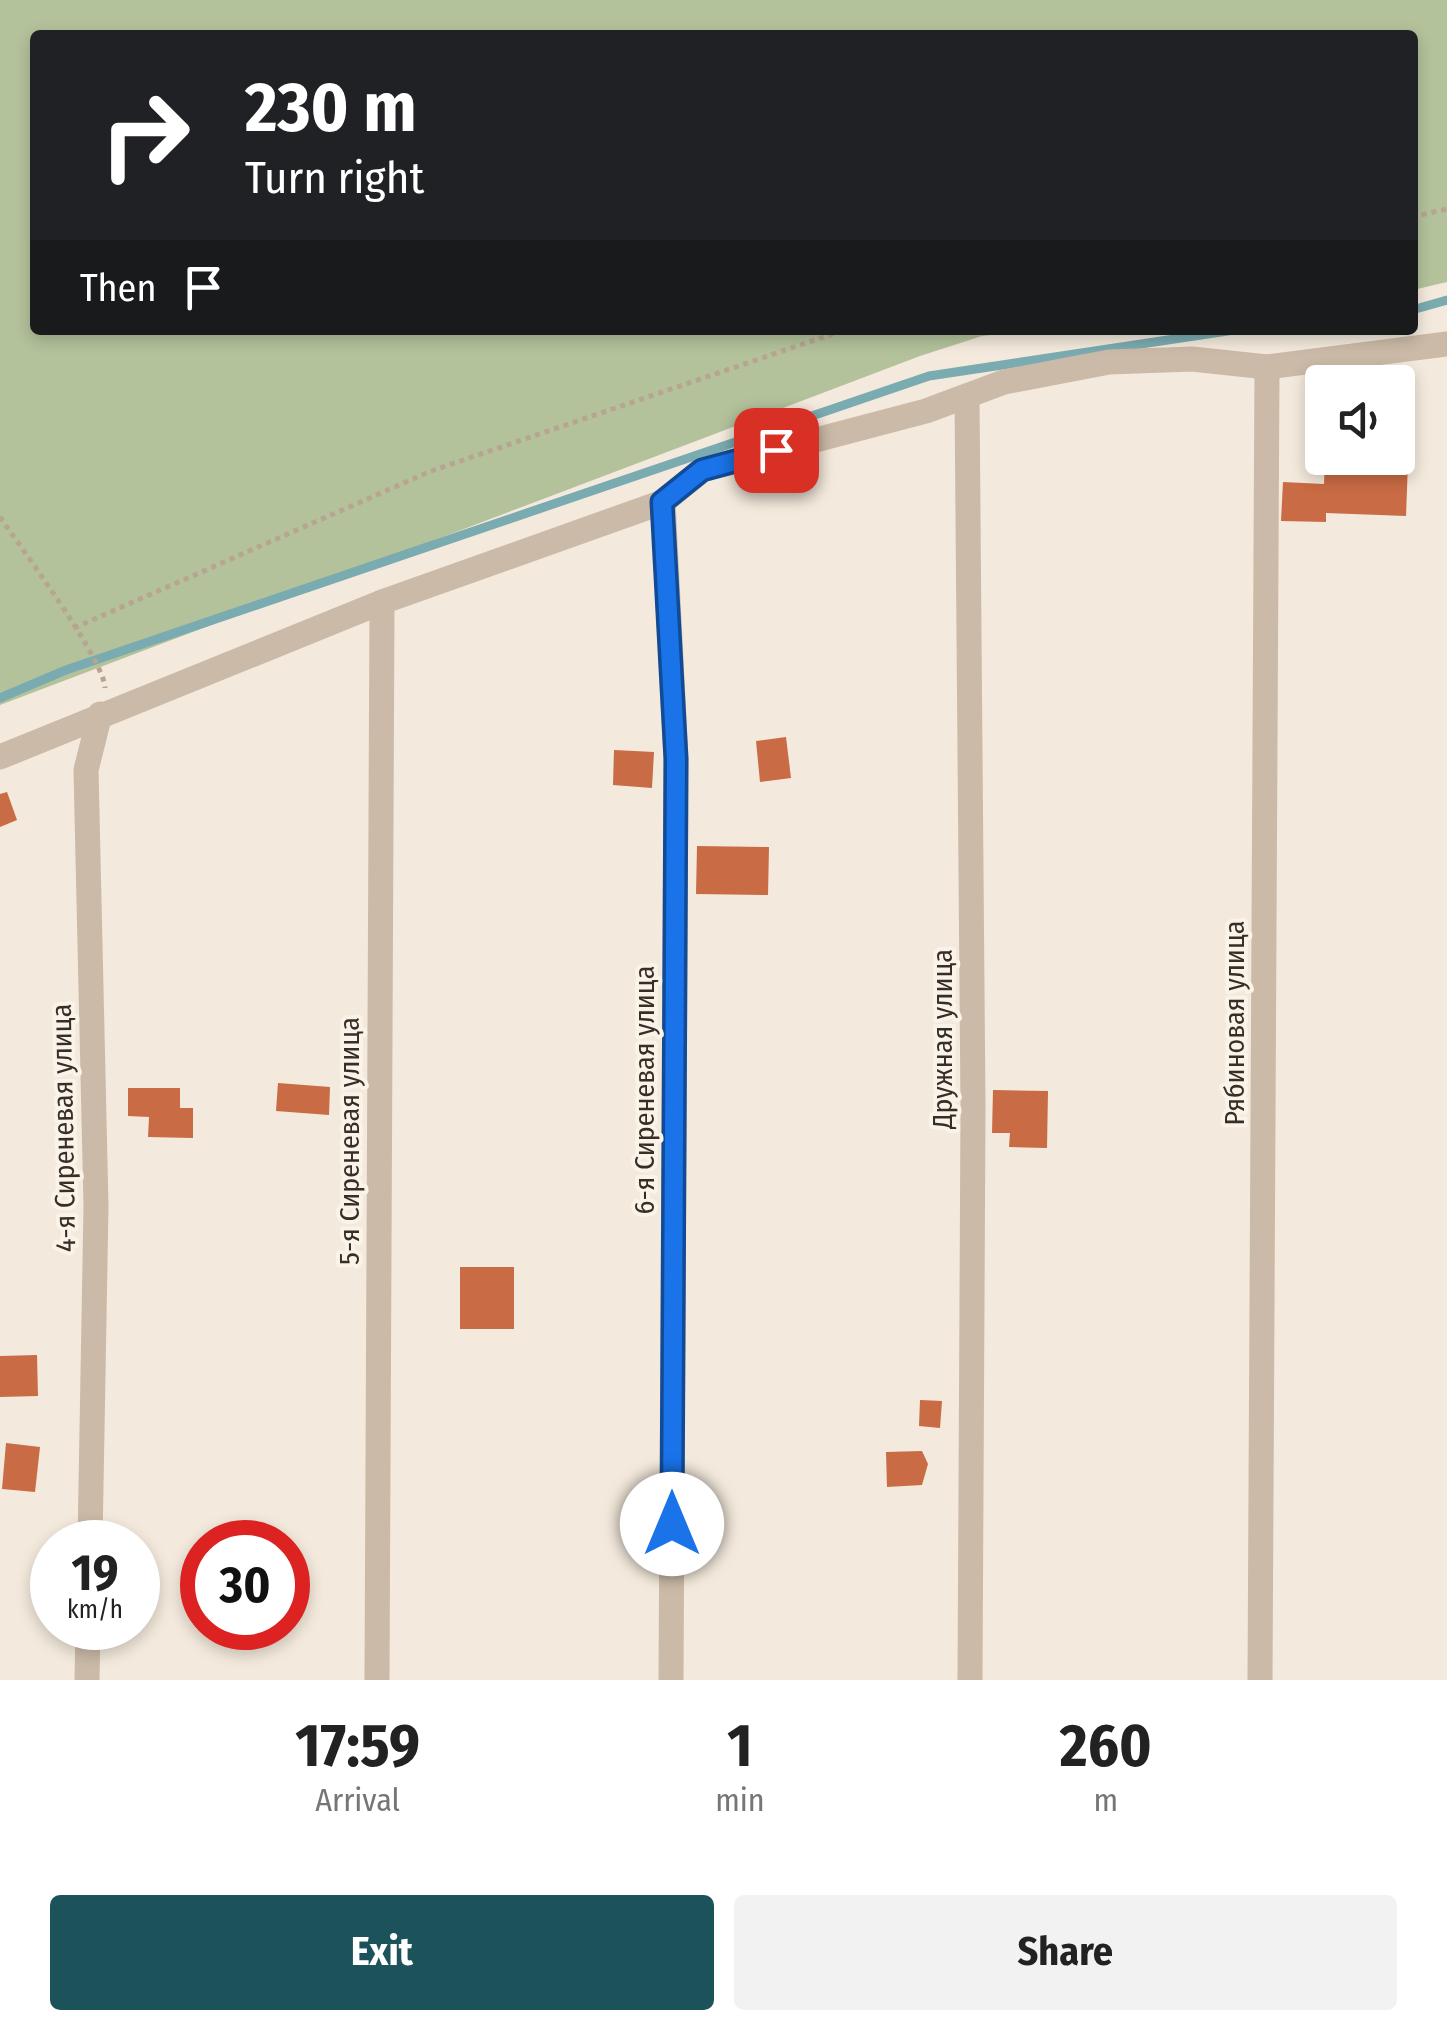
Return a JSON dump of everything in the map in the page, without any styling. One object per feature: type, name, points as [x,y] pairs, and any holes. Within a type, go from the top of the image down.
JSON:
[{"type":"street","points":[[0,757],[382,602],[662,502],[702,470],[926,411],[1004,382],[1109,362],[1192,359],[1267,367],[1447,344]]},
{"type":"street","name":"Рябиновая улица","points":[[1260,1680],[1267,367]]},
{"type":"street","name":"Дружная улица","points":[[968,397],[973,1108],[970,1680]]},
{"type":"street","name":"6-я Сиреневая улица","points":[[662,502],[676,759],[672,1680]]},
{"type":"street","name":"5-я Сиреневая улица","points":[[377,1680],[382,602]]},
{"type":"street","name":"4-я Сиреневая улица","points":[[90,1520],[96,1206],[86,770],[100,714]]},
{"type":"street","points":[[87,1680],[88,1650]]},
{"type":"path","points":[[1418,216],[1447,209]]},
{"type":"path","points":[[74,628],[432,471],[829,335]]},
{"type":"path","points":[[0,517],[91,653],[104,680]]},
{"type":"green space","points":[[0,0],[1447,0],[1447,282],[1418,289],[1418,30],[30,30],[30,335],[992,335],[920,356],[0,705]]},
{"type":"building","points":[[1324,475],[1408,475],[1406,516],[1326,513],[1326,522],[1281,521],[1283,482],[1324,484]]},
{"type":"building","points":[[786,737],[791,778],[760,782],[756,741]]},
{"type":"building","points":[[614,750],[654,752],[652,788],[613,785]]},
{"type":"building","points":[[7,792],[17,820],[0,827],[0,794]]},
{"type":"building","points":[[697,846],[769,847],[768,895],[696,894]]},
{"type":"building","points":[[278,1083],[330,1087],[329,1115],[276,1111]]},
{"type":"building","points":[[128,1088],[180,1088],[180,1108],[193,1108],[193,1138],[148,1137],[149,1117],[128,1116]]},
{"type":"building","points":[[993,1090],[1048,1091],[1047,1148],[1009,1147],[1010,1133],[992,1133]]},
{"type":"building","points":[[460,1267],[514,1267],[514,1329],[460,1329]]},
{"type":"building","points":[[37,1355],[38,1396],[0,1397],[0,1356]]},
{"type":"building","points":[[920,1400],[942,1401],[940,1428],[919,1426]]},
{"type":"building","points":[[6,1443],[40,1447],[35,1492],[2,1489]]},
{"type":"building","points":[[922,1451],[928,1464],[922,1485],[887,1487],[886,1452]]},
{"type":"waterway","points":[[1418,308],[1447,300]]},
{"type":"waterway","points":[[0,698],[66,670],[929,376],[1201,335]]},
{"type":"route","points":[[672,1524],[676,759],[662,502],[702,470],[776,450]]}]
